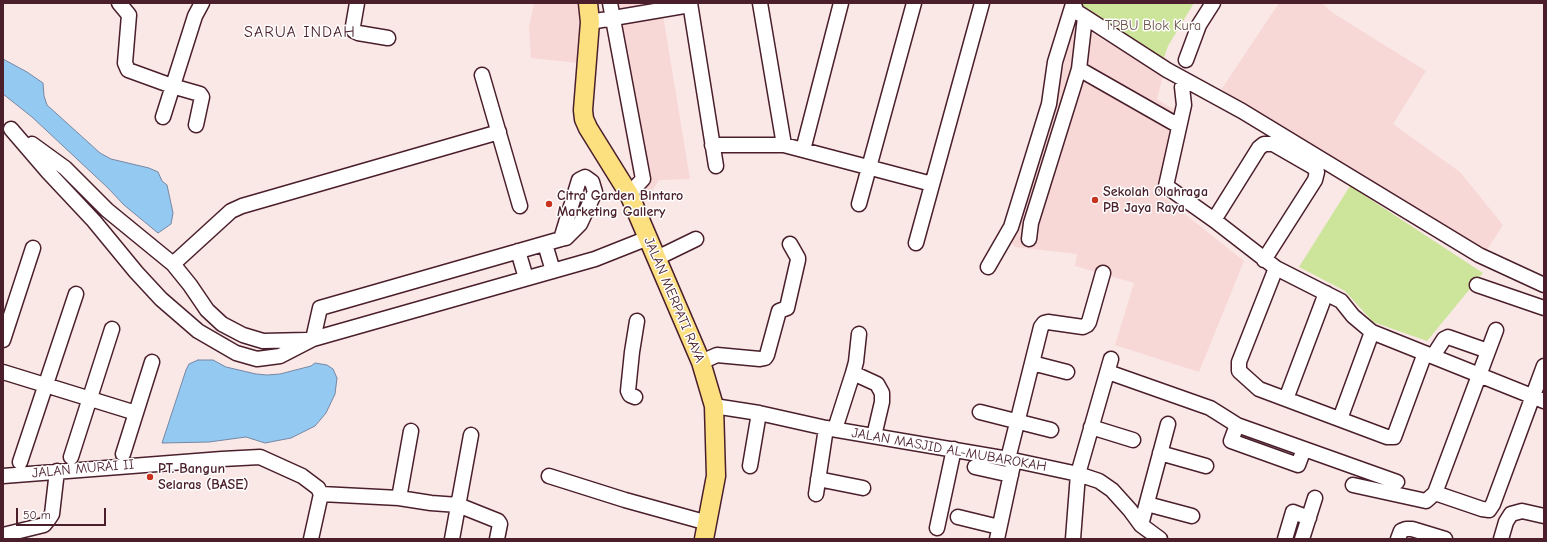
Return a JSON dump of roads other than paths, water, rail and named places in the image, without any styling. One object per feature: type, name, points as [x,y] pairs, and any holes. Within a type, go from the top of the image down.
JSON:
[{"type":"main road","name":"JALAN MERPATI RAYA","points":[[588,3],[590,22],[583,110],[584,119],[588,128],[629,194],[701,362],[714,406],[716,476],[706,531]]},
{"type":"street","points":[[119,3],[129,15],[125,64],[128,70],[172,86],[197,93],[202,97],[196,125]]},
{"type":"street","points":[[163,117],[195,16],[202,3]]},
{"type":"street","points":[[357,3],[352,26],[354,31],[388,38]]},
{"type":"street","points":[[610,3],[643,179],[629,194]]},
{"type":"street","points":[[760,3],[784,145]]},
{"type":"street","points":[[831,3],[835,20]]},
{"type":"street","points":[[803,150],[834,33],[835,20],[841,3]]},
{"type":"street","points":[[859,204],[914,3]]},
{"type":"street","points":[[916,243],[982,3]]},
{"type":"street","points":[[1186,60],[1199,25],[1213,3]]},
{"type":"street","points":[[590,22],[690,4],[716,166]]},
{"type":"street","points":[[1073,4],[1077,12],[1167,70],[1242,111],[1479,255],[1544,285]]},
{"type":"street","points":[[988,267],[1011,227],[1049,104],[1055,62],[1073,4]]},
{"type":"street","points":[[1029,239],[1031,223],[1079,69],[1085,17]]},
{"type":"street","points":[[1079,69],[1179,126]]},
{"type":"street","points":[[482,75],[520,206]]},
{"type":"street","points":[[1182,87],[1184,105],[1166,186],[1214,220],[1270,264],[1341,301],[1353,316],[1372,332],[1538,399]]},
{"type":"street","points":[[7,126],[65,168],[107,210],[173,264],[207,310],[222,324],[243,335],[263,341],[313,339]]},
{"type":"street","points":[[7,126],[94,221],[136,272],[161,299],[198,331],[236,354],[257,359],[280,356],[313,339],[595,259],[648,238]]},
{"type":"street","points":[[173,264],[231,211],[242,206],[499,132]]},
{"type":"street","points":[[1214,220],[1264,144],[1273,144],[1313,167],[1317,172],[1315,180],[1270,264],[1239,362],[1239,371],[1259,389],[1387,437],[1394,437],[1429,355],[1444,339],[1448,336],[1488,351]]},
{"type":"street","points":[[712,145],[784,145],[932,184]]},
{"type":"street","points":[[94,221],[107,210]]},
{"type":"street","points":[[313,339],[320,308],[561,239]]},
{"type":"street","points":[[657,258],[696,239]]},
{"type":"street","points":[[545,244],[552,271]]},
{"type":"street","points":[[701,362],[717,355],[760,359],[765,358],[779,311],[787,308],[798,260],[790,244]]},
{"type":"street","points":[[3,340],[33,248]]},
{"type":"street","points":[[518,252],[526,278]]},
{"type":"street","points":[[958,517],[998,533],[1011,475],[1011,460],[1016,421],[1041,327],[1044,323],[1048,322],[1083,328],[1087,325],[1103,273]]},
{"type":"street","points":[[1477,285],[1544,308]]},
{"type":"street","points":[[1286,399],[1326,293]]},
{"type":"street","points":[[20,462],[76,294]]},
{"type":"street","points":[[635,397],[630,395],[628,391],[637,321]]},
{"type":"street","points":[[71,457],[112,329]]},
{"type":"street","points":[[1353,485],[1426,501],[1435,493],[1496,330]]},
{"type":"street","points":[[1340,420],[1372,332]]},
{"type":"street","points":[[816,494],[830,428],[853,373],[856,362],[859,334]]},
{"type":"street","points":[[236,354],[243,335]]},
{"type":"street","points":[[123,454],[152,362]]},
{"type":"street","points":[[1032,363],[1066,372]]},
{"type":"street","points":[[1073,539],[1078,474],[1109,365],[1210,408],[1237,425],[1397,482]]},
{"type":"street","points":[[1435,493],[1489,510],[1493,504],[1538,399],[1544,366]]},
{"type":"street","points":[[3,372],[136,413]]},
{"type":"street","points":[[853,373],[877,384],[882,393],[882,402],[874,436]]},
{"type":"street","name":"JALAN MASJID AL-MUBAROKAH","points":[[714,406],[874,436],[954,449],[1078,474],[1099,481],[1112,490],[1141,525],[1160,539]]},
{"type":"street","points":[[980,412],[1051,430]]},
{"type":"street","points":[[750,466],[758,414]]},
{"type":"street","points":[[1141,525],[1168,424]]},
{"type":"street","points":[[1092,427],[1133,440]]},
{"type":"street","points":[[399,498],[411,431]]},
{"type":"street","points":[[452,539],[471,435]]},
{"type":"street","points":[[937,528],[954,449]]},
{"type":"street","points":[[1160,453],[1206,466]]},
{"type":"street","name":"JALAN MURAI II","points":[[3,476],[260,457],[302,476],[318,488],[320,494]]},
{"type":"street","points":[[975,467],[1011,475]]},
{"type":"street","points":[[3,535],[44,525],[52,514],[57,471]]},
{"type":"street","points":[[549,476],[639,505],[706,531]]},
{"type":"street","points":[[818,479],[863,488]]},
{"type":"street","points":[[311,539],[320,494],[399,498],[458,506],[498,521],[500,524],[497,539]]},
{"type":"street","points":[[1302,539],[1315,498]]},
{"type":"street","points":[[1147,504],[1192,516]]},
{"type":"street","points":[[1501,539],[1506,522],[1511,514],[1522,511],[1544,516]]},
{"type":"street","points":[[1285,539],[1293,512],[1309,518]]},
{"type":"street","points":[[1398,539],[1401,531],[1406,529],[1412,529],[1445,539]]},
{"type":"water","points":[[3,59],[27,72],[43,83],[44,96],[47,105],[100,153],[111,159],[149,168],[158,172],[162,181],[167,185],[173,213],[171,224],[158,233],[124,205],[108,188],[32,117],[3,94]]},
{"type":"water","points":[[198,360],[213,360],[226,367],[267,375],[280,374],[311,366],[315,363],[327,365],[333,369],[337,378],[335,394],[326,413],[315,426],[291,438],[265,443],[246,437],[209,442],[162,443],[186,370],[189,364]]},
{"type":"tunnel","points":[[1182,87],[1186,60]]},
{"type":"place","name":"Sekolah Olahraga PB Jaya Raya","points":[[1095,200]]},
{"type":"place","name":"Citra Garden Bintaro Marketing Gallery","points":[[549,204]]},
{"type":"place","name":"PT. Bangun Selaras (BASE)","points":[[150,477]]},
{"type":"district","name":"SARUA INDAH","points":[[300,32]]},
{"type":"park label","name":"TPBU Blok Kura","points":[[1153,26]]}]
